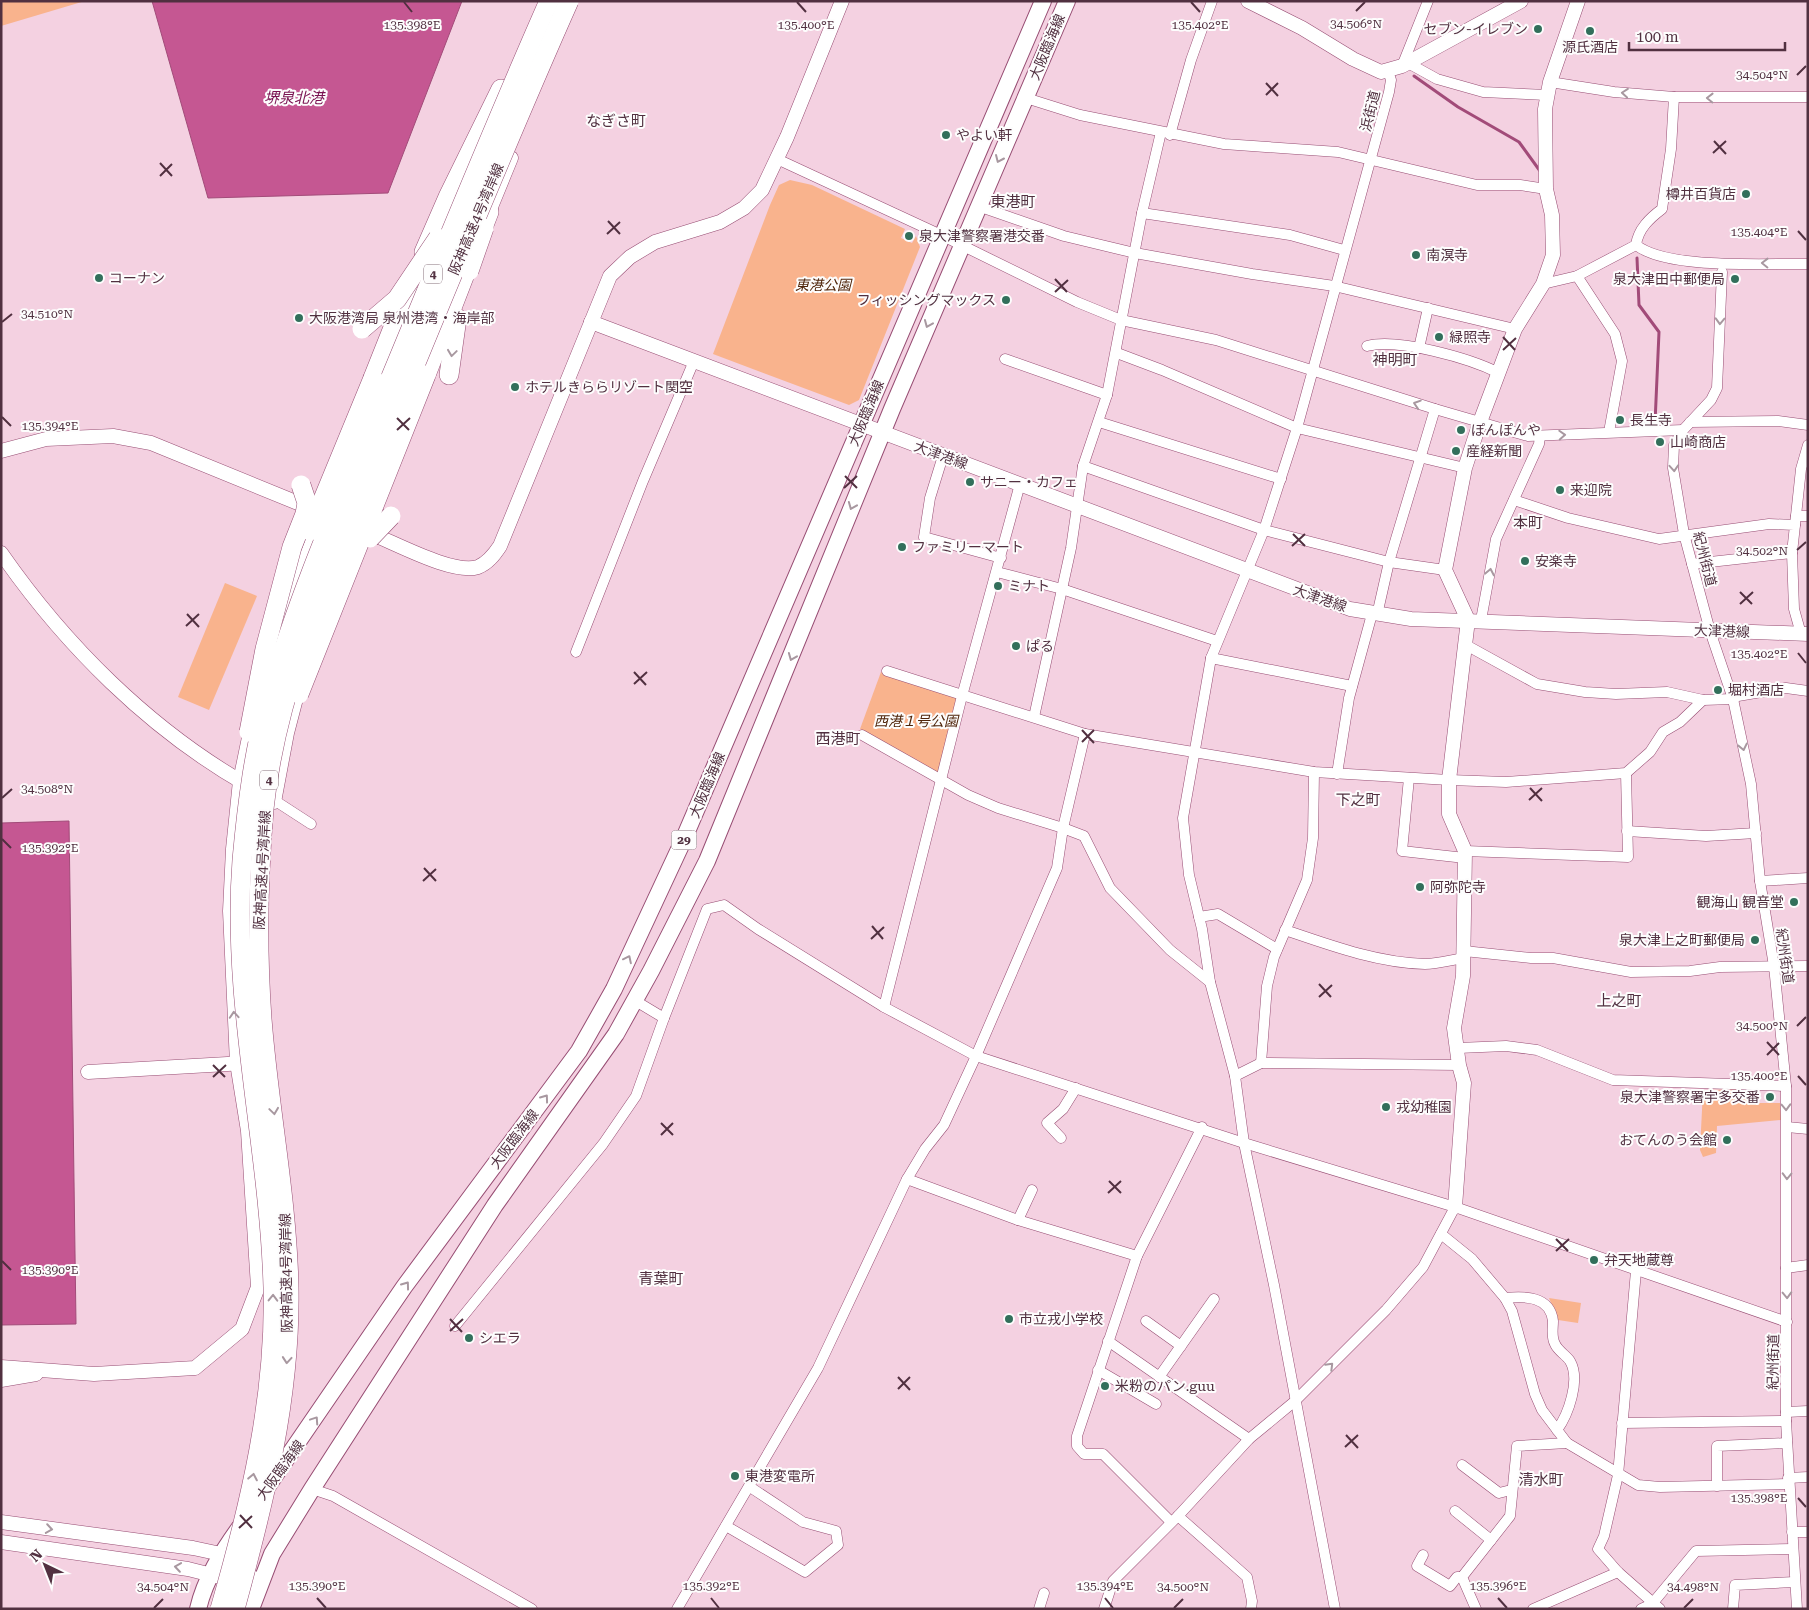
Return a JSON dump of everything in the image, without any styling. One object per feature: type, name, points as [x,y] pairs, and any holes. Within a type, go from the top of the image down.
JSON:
[{"type":"highway","name":"阪神高速4号湾岸線","points":[[220,1609],[251,1489],[266,1402],[272,1345],[273,1288],[269,1230],[246,1030],[242,974],[251,862],[256,758],[268,699],[285,643],[328,531],[479,162],[549,1]]},
{"type":"highway","name":"阪神高速4号湾岸線","points":[[236,1609],[277,1438],[288,1343],[287,1238],[262,1024],[251,862],[265,806],[273,753],[285,702],[301,651],[348,529],[525,101],[570,1]]},
{"type":"highway","points":[[362,329],[397,299],[429,254],[465,188],[531,43]]},
{"type":"highway","name":"4","points":[[264,649],[299,557],[448,197],[500,89]]},
{"type":"highway","points":[[449,375],[458,312],[463,292],[525,101]]},
{"type":"highway","points":[[251,862],[278,754],[293,708],[489,212]]},
{"type":"highway","points":[[251,862],[243,786],[248,738],[264,649],[292,547],[305,514],[306,494],[301,485]]},
{"type":"highway","points":[[312,663],[353,580],[370,538],[391,516]]},
{"type":"main road","name":"大阪臨海線","points":[[198,1609],[221,1554],[300,1442],[404,1288],[579,1051],[614,989],[658,897],[1043,1]]},
{"type":"main road","name":"大阪臨海線","points":[[251,1609],[272,1554],[312,1489],[495,1205],[616,1034],[707,861],[961,244],[1067,1]]},
{"type":"street","points":[[1,1367],[94,1374],[194,1368],[242,1329],[258,1287],[248,1131],[237,1063],[230,911],[233,849],[240,781],[270,652],[323,514],[500,89],[542,1]]},
{"type":"street","points":[[248,1131],[271,1060],[267,907],[274,800],[287,733],[303,669],[357,527],[489,212],[570,1]]},
{"type":"street","points":[[1,451],[46,439],[113,436],[151,444],[357,527],[446,566],[464,570],[479,567],[490,560],[500,546],[610,276],[630,257],[654,242],[720,222],[744,208],[762,190],[842,1]]},
{"type":"street","points":[[1034,718],[1071,548],[1076,503],[1083,466],[1100,422],[1107,395],[1142,213],[1166,133],[1212,1]]},
{"type":"street","points":[[1248,1],[1302,28],[1371,69],[1381,72],[1405,64],[1520,1]]},
{"type":"street","points":[[1405,64],[1428,1]]},
{"type":"street","points":[[1474,620],[1446,570],[1465,468],[1480,422],[1515,329],[1543,284],[1553,255],[1552,215],[1546,189],[1545,109],[1548,88],[1578,1]]},
{"type":"street","points":[[1405,64],[1436,79],[1483,92],[1548,88],[1674,98],[1747,99],[1808,97]]},
{"type":"street","name":"浜街道","points":[[1335,1609],[1274,1285],[1244,1143],[1235,1076],[1210,982],[1199,917],[1189,875],[1184,818],[1211,658],[1264,530],[1297,428],[1344,250],[1372,159],[1390,86],[1391,80],[1388,70]]},
{"type":"street","points":[[1026,98],[1080,115],[1224,144],[1338,152],[1477,185],[1546,189]]},
{"type":"street","points":[[1636,245],[1637,235],[1652,217],[1662,209],[1671,149],[1674,98]]},
{"type":"street","points":[[777,158],[961,244],[1077,302],[1121,320],[1216,340],[1435,409],[1528,436],[1683,430]]},
{"type":"street","points":[[978,206],[1064,236],[1135,253],[1252,274],[1334,286],[1515,329]]},
{"type":"street","points":[[1142,213],[1290,235],[1344,250]]},
{"type":"street","points":[[1636,245],[1644,251],[1682,261],[1722,268],[1808,264]]},
{"type":"street","points":[[1543,284],[1577,276],[1636,245]]},
{"type":"street","name":"紀州街道","points":[[1722,268],[1718,388],[1711,400],[1683,430],[1674,445],[1673,468],[1684,534],[1710,631],[1733,699],[1751,784],[1760,881],[1774,966],[1786,1086],[1786,1416],[1788,1481],[1797,1609]]},
{"type":"street","points":[[1577,276],[1615,334],[1622,361],[1609,432]]},
{"type":"street","points":[[1419,348],[1428,308]]},
{"type":"street","name":"大津港線","points":[[591,322],[943,456],[1076,503],[1248,572],[1325,600],[1375,614],[1411,619],[1804,634]]},
{"type":"street","points":[[1367,346],[1380,343],[1419,348],[1468,360],[1499,373]]},
{"type":"street","points":[[1116,354],[1162,370],[1297,428],[1465,468]]},
{"type":"street","points":[[1004,358],[1107,395]]},
{"type":"street","points":[[576,652],[643,481],[694,361]]},
{"type":"street","points":[[1337,774],[1352,686],[1435,409]]},
{"type":"street","points":[[1690,422],[1778,421],[1808,425]]},
{"type":"street","points":[[1100,422],[1281,479]]},
{"type":"street","points":[[1104,1609],[1113,1581],[1249,1439],[1295,1401],[1386,1310],[1423,1268],[1455,1208],[1464,1083],[1459,1065],[1454,1028],[1464,955],[1465,854],[1449,814],[1448,780],[1466,645],[1496,539],[1539,444],[1540,436]]},
{"type":"street","points":[[1804,634],[1794,609],[1792,553],[1801,469],[1808,445]]},
{"type":"street","points":[[943,456],[930,498],[924,537],[1001,558]]},
{"type":"street","points":[[1083,466],[1264,530],[1389,562],[1446,570]]},
{"type":"street","points":[[884,1007],[962,696],[1020,484]]},
{"type":"street","points":[[1514,500],[1568,518],[1659,539],[1684,534],[1796,520],[1808,516]]},
{"type":"street","points":[[1,553],[50,616],[120,691],[193,751],[312,824]]},
{"type":"street","points":[[1692,564],[1792,553]]},
{"type":"street","points":[[997,572],[1062,589],[1217,641]]},
{"type":"street","points":[[1466,645],[1537,684],[1585,692],[1616,694],[1667,692],[1704,700],[1733,699],[1738,696],[1786,688],[1808,691]]},
{"type":"street","points":[[1211,658],[1352,686]]},
{"type":"street","points":[[887,671],[1085,734],[1314,772],[1448,780],[1506,782],[1626,773],[1650,752],[1663,732],[1680,722],[1704,700]]},
{"type":"street","points":[[677,1609],[818,1368],[908,1179],[925,1149],[944,1125],[976,1056],[1057,868],[1063,828],[1085,734]]},
{"type":"street","points":[[862,735],[968,795],[998,808],[1084,836],[1110,888],[1170,950],[1210,982]]},
{"type":"street","points":[[1262,1062],[1267,986],[1277,949],[1306,880],[1313,838],[1314,772]]},
{"type":"street","points":[[1409,778],[1402,851],[1628,857],[1626,773]]},
{"type":"street","points":[[1627,831],[1706,836],[1756,833]]},
{"type":"street","points":[[1760,881],[1808,878]]},
{"type":"street","points":[[455,1326],[604,1144],[636,1096],[664,1018],[707,909],[724,905],[758,930],[884,1007],[976,1056],[1202,1127],[1244,1143],[1455,1208],[1787,1322]]},
{"type":"street","points":[[1199,917],[1218,914],[1277,949]]},
{"type":"street","points":[[1285,930],[1395,961],[1427,964],[1464,955],[1553,958],[1631,972],[1808,966]]},
{"type":"street","points":[[634,1000],[664,1018]]},
{"type":"street","points":[[1458,1048],[1506,1046],[1537,1050],[1613,1080],[1786,1086]]},
{"type":"street","points":[[88,1072],[271,1060]]},
{"type":"street","points":[[1235,1076],[1262,1062],[1459,1065]]},
{"type":"street","points":[[1061,1138],[1047,1122],[1063,1109],[1076,1088]]},
{"type":"street","points":[[1202,1127],[1137,1256],[1077,1436],[1077,1446],[1084,1454],[1103,1454],[1174,1519],[1247,1577],[1252,1601],[1251,1609]]},
{"type":"street","points":[[1787,1127],[1808,1129]]},
{"type":"street","points":[[908,1179],[1018,1220],[1137,1256]]},
{"type":"street","points":[[1018,1220],[1032,1190]]},
{"type":"street","points":[[1441,1234],[1472,1259],[1505,1298],[1512,1311],[1535,1394],[1542,1410],[1566,1443],[1638,1485],[1660,1487],[1717,1486],[1788,1481],[1808,1477]]},
{"type":"street","points":[[1786,1268],[1808,1265]]},
{"type":"street","points":[[1636,1271],[1618,1475],[1604,1536],[1598,1549],[1618,1572],[1656,1607]]},
{"type":"street","points":[[1505,1298],[1522,1296],[1537,1300],[1546,1304],[1551,1312],[1554,1343],[1570,1361],[1573,1370],[1570,1407],[1566,1418],[1557,1430]]},
{"type":"street","points":[[1159,1377],[1214,1299]]},
{"type":"street","points":[[1146,1321],[1181,1346]]},
{"type":"street","points":[[1108,1341],[1249,1439]]},
{"type":"street","points":[[1098,1370],[1156,1404]]},
{"type":"street","points":[[1,1380],[49,1372]]},
{"type":"street","points":[[1622,1423],[1786,1416],[1808,1411]]},
{"type":"street","points":[[1423,1555],[1417,1566],[1450,1586],[1457,1577],[1462,1577],[1510,1516],[1511,1490],[1518,1446],[1566,1443]]},
{"type":"street","points":[[1717,1486],[1717,1446],[1787,1444]]},
{"type":"street","points":[[1462,1465],[1499,1493],[1511,1490]]},
{"type":"street","points":[[726,1526],[805,1572],[838,1545],[836,1531],[803,1522],[750,1487]]},
{"type":"street","points":[[312,1489],[333,1496],[532,1609]]},
{"type":"street","points":[[1455,1511],[1491,1540]]},
{"type":"street","points":[[1,1522],[221,1554],[260,1583]]},
{"type":"street","points":[[1792,1532],[1808,1532]]},
{"type":"street","points":[[1,1542],[188,1569],[260,1583]]},
{"type":"street","points":[[1641,1609],[1656,1607],[1696,1551],[1793,1549]]},
{"type":"street","points":[[1533,1609],[1618,1572]]},
{"type":"street","points":[[1462,1577],[1476,1609]]},
{"type":"street","points":[[1733,1609],[1736,1585],[1796,1582]]},
{"type":"street","points":[[1039,1609],[1044,1593]]},
{"type":"green space","points":[[1,1],[85,1],[1,26]]},
{"type":"green space","name":"東港公園","points":[[790,180],[812,185],[905,229],[901,238],[912,243],[916,236],[920,247],[859,400],[849,405],[713,354],[770,205],[779,185]]},
{"type":"green space","points":[[225,583],[257,596],[209,710],[178,697]]},
{"type":"green space","name":"西港１号公園","points":[[881,672],[958,698],[940,774],[860,729]]},
{"type":"green space","points":[[1758,1089],[1759,1103],[1780,1103],[1781,1120],[1717,1126],[1716,1153],[1703,1157],[1700,1150],[1703,1090]]},
{"type":"green space","points":[[1549,1298],[1581,1303],[1578,1323],[1558,1320]]},
{"type":"water","name":"堺泉北港","points":[[152,1],[462,1],[388,193],[208,198]]},
{"type":"water","points":[[69,821],[76,1324],[1,1325],[1,823]]},
{"type":"waterway","points":[[1414,76],[1458,107],[1519,142],[1540,171]]},
{"type":"waterway","points":[[1637,258],[1639,305],[1659,332],[1655,423]]},
{"type":"place","name":"セブン-イレブン","points":[[1538,29]]},
{"type":"place","name":"源氏酒店","points":[[1590,31]]},
{"type":"place","name":"やよい軒","points":[[946,135]]},
{"type":"place","name":"樽井百貨店","points":[[1746,194]]},
{"type":"place","name":"泉大津警察署港交番","points":[[909,236]]},
{"type":"place","name":"南溟寺","points":[[1416,255]]},
{"type":"place","name":"コーナン","points":[[99,278]]},
{"type":"place","name":"泉大津田中郵便局","points":[[1735,279]]},
{"type":"place","name":"フィッシングマックス","points":[[1006,300]]},
{"type":"place","name":"大阪港湾局 泉州港湾・海岸部","points":[[299,318]]},
{"type":"place","name":"緑照寺","points":[[1439,337]]},
{"type":"place","name":"ホテルきららリゾート関空","points":[[515,387]]},
{"type":"place","name":"長生寺","points":[[1620,420]]},
{"type":"place","name":"ぽんぽんや","points":[[1461,430]]},
{"type":"place","name":"山崎商店","points":[[1660,442]]},
{"type":"place","name":"産経新聞","points":[[1456,451]]},
{"type":"place","name":"サニー・カフェ","points":[[970,482]]},
{"type":"place","name":"来迎院","points":[[1560,490]]},
{"type":"place","name":"ファミリーマート","points":[[902,547]]},
{"type":"place","name":"安楽寺","points":[[1525,561]]},
{"type":"place","name":"ミナト","points":[[998,586]]},
{"type":"place","name":"ぱる","points":[[1016,646]]},
{"type":"place","name":"堀村酒店","points":[[1718,690]]},
{"type":"place","name":"阿弥陀寺","points":[[1420,887]]},
{"type":"place","name":"観海山 観音堂","points":[[1794,902]]},
{"type":"place","name":"泉大津上之町郵便局","points":[[1755,940]]},
{"type":"place","name":"泉大津警察署宇多交番","points":[[1770,1097]]},
{"type":"place","name":"戎幼稚園","points":[[1386,1107]]},
{"type":"place","name":"おてんのう会館","points":[[1727,1140]]},
{"type":"place","name":"弁天地蔵尊","points":[[1594,1260]]},
{"type":"place","name":"市立戎小学校","points":[[1009,1319]]},
{"type":"place","name":"シエラ","points":[[469,1338]]},
{"type":"place","name":"米粉のパン.guu","points":[[1105,1386]]},
{"type":"place","name":"東港変電所","points":[[735,1476]]},
{"type":"district","name":"なぎさ町","points":[[616,121]]},
{"type":"district","name":"東港町","points":[[1013,202]]},
{"type":"district","name":"神明町","points":[[1395,360]]},
{"type":"district","name":"本町","points":[[1528,523]]},
{"type":"district","name":"西港町","points":[[838,739]]},
{"type":"district","name":"下之町","points":[[1358,800]]},
{"type":"district","name":"上之町","points":[[1619,1001]]},
{"type":"district","name":"青葉町","points":[[661,1279]]},
{"type":"district","name":"清水町","points":[[1541,1480]]}]
